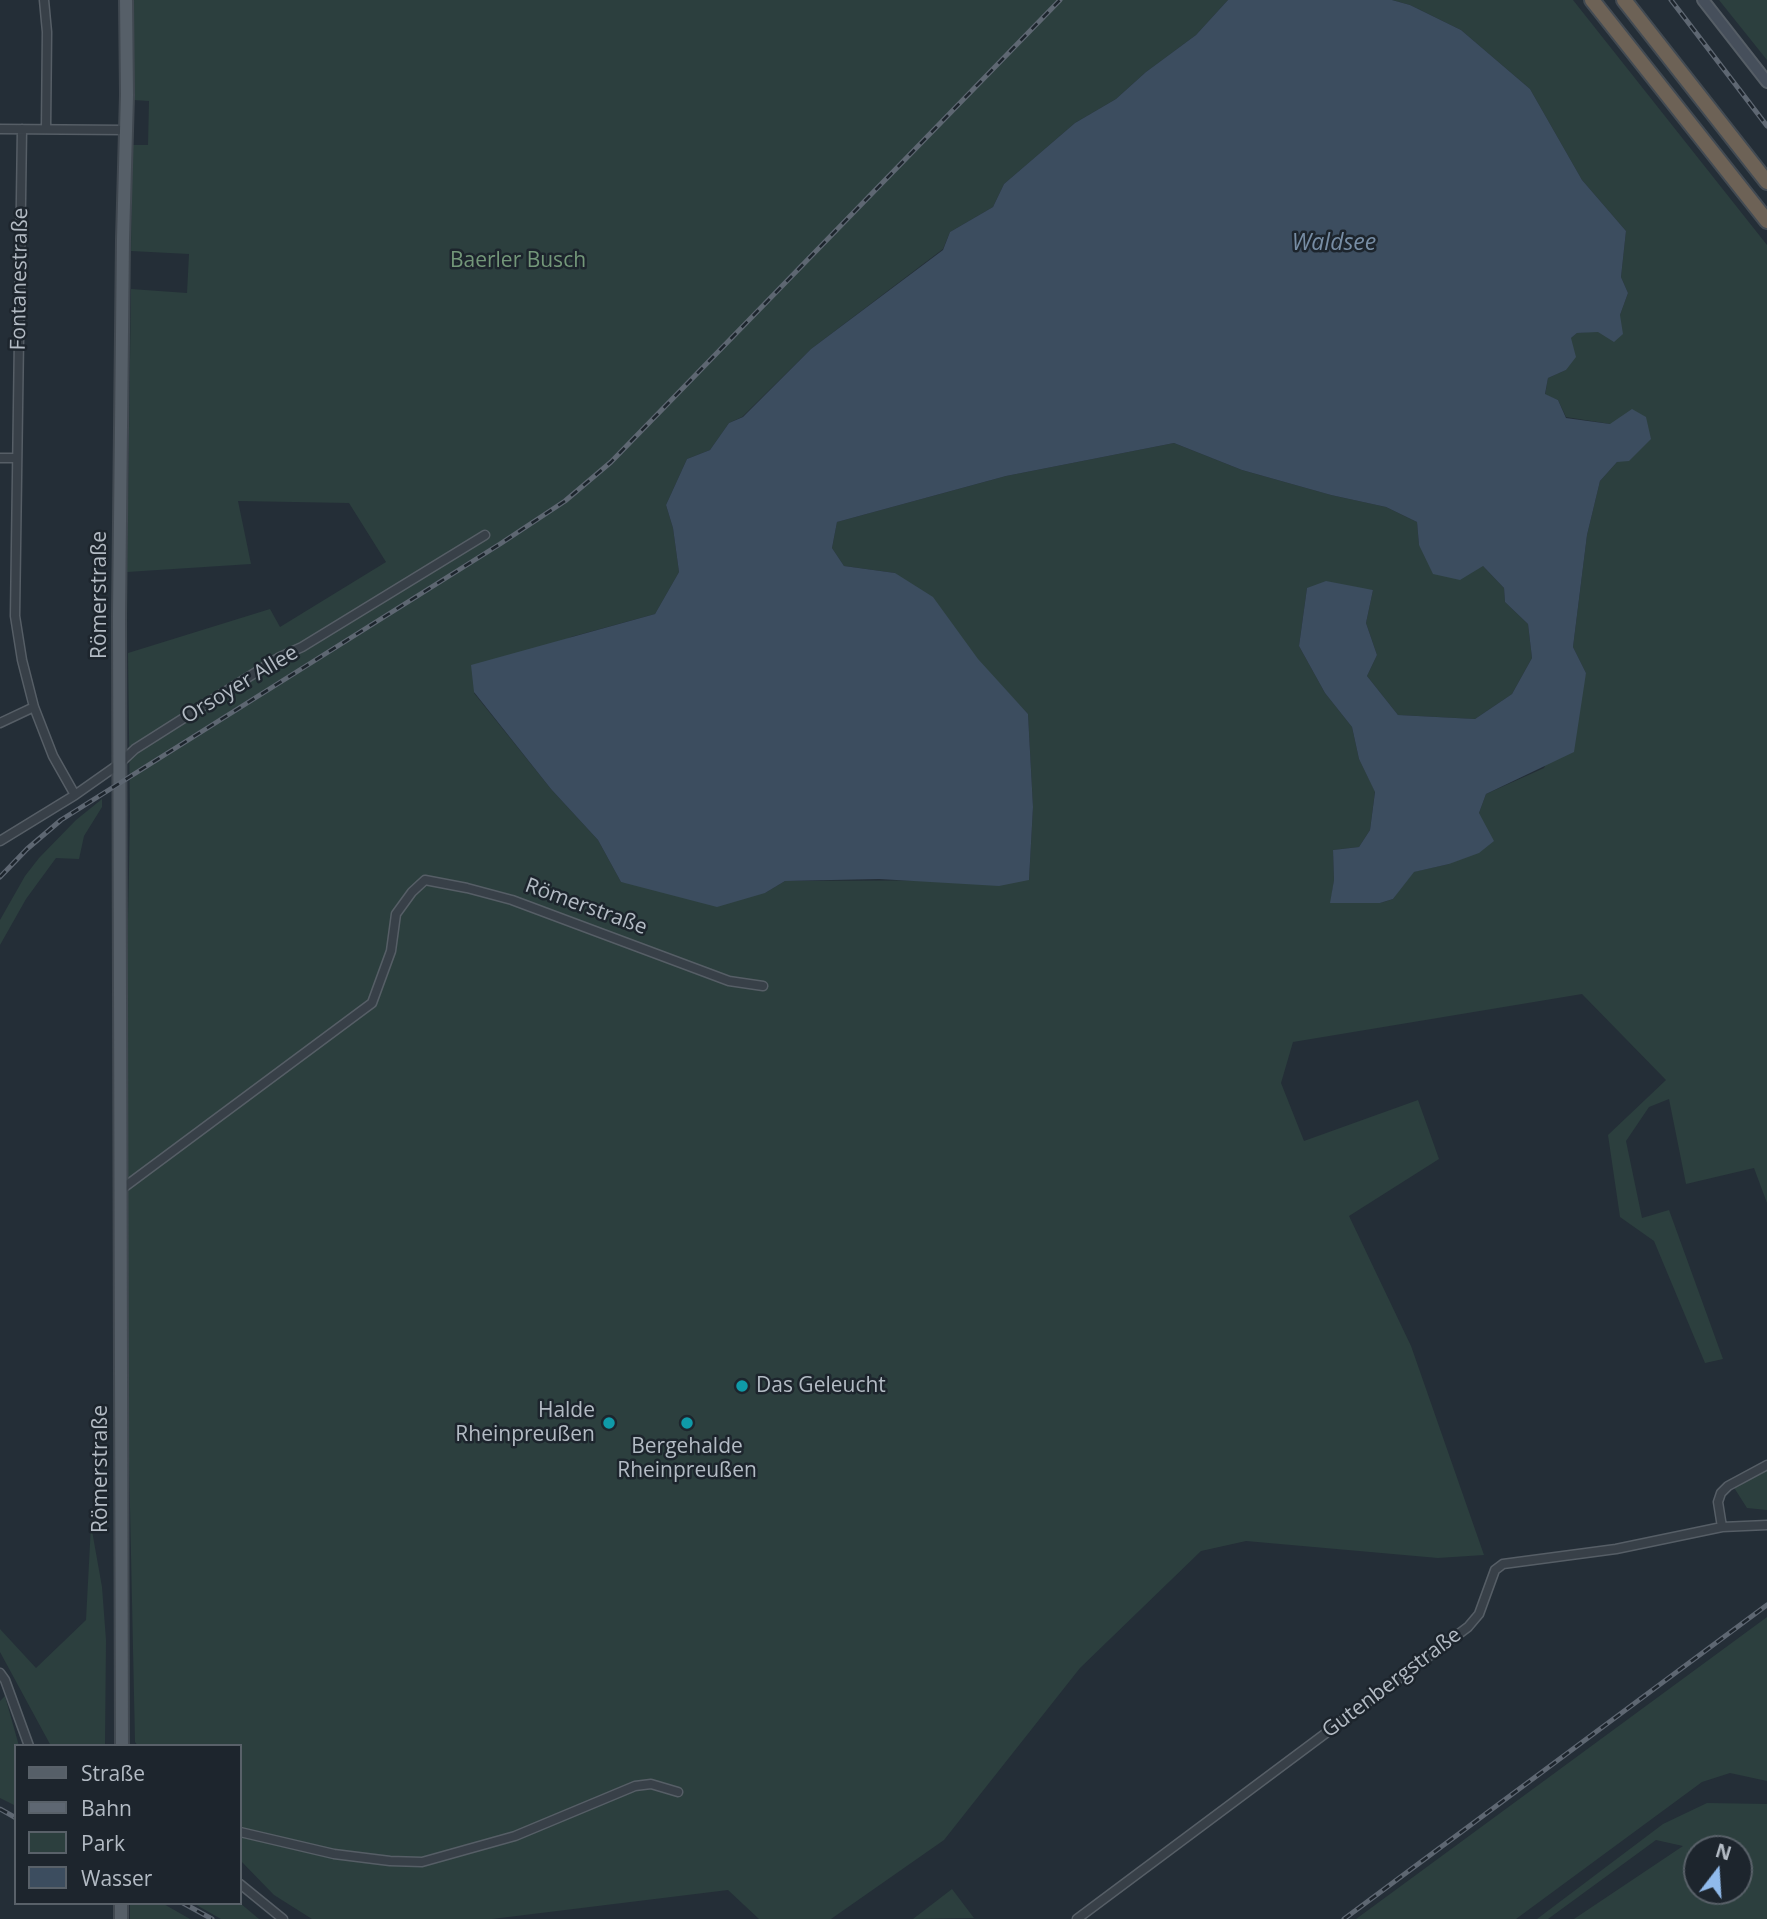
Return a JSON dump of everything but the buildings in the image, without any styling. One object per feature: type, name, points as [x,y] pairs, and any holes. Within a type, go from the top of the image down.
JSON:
[{"type":"highway","points":[[1592,0],[1767,221]]},
{"type":"highway","points":[[1624,0],[1767,182]]},
{"type":"main road","name":"Römerstraße","points":[[122,1744],[118,616],[126,130],[125,0]]},
{"type":"main road","points":[[1703,0],[1767,82]]},
{"type":"street","points":[[44,0],[47,32],[46,130]]},
{"type":"street","points":[[0,129],[126,130]]},
{"type":"street","name":"Fontanestraße","points":[[22,129],[15,616],[22,660],[34,707],[54,755],[75,795]]},
{"type":"street","points":[[0,458],[17,458]]},
{"type":"street","name":"Orsoyer Allee","points":[[0,841],[75,795],[119,764],[135,749],[280,657],[302,647],[485,535]]},
{"type":"street","points":[[0,723],[34,707]]},
{"type":"street","name":"Römerstraße","points":[[119,1191],[372,1003],[391,951],[396,914],[412,892],[425,880],[512,900],[729,981],[763,986]]},
{"type":"street","points":[[1722,1527],[1718,1502],[1721,1493],[1728,1486],[1767,1465]]},
{"type":"street","name":"Gutenbergstraße","points":[[1077,1919],[1468,1626],[1479,1615],[1494,1570],[1503,1564],[1616,1549],[1722,1527],[1767,1525]]},
{"type":"street","points":[[0,1673],[28,1744]]},
{"type":"street","points":[[242,1832],[334,1854],[422,1862],[516,1836],[635,1786],[651,1784],[678,1792]]},
{"type":"street","points":[[242,1886],[283,1919]]},
{"type":"green space","name":"Baerler Busch","points":[[132,0],[1228,0],[1196,35],[1146,72],[1116,99],[1075,123],[1004,184],[993,207],[950,232],[943,249],[811,349],[742,417],[729,423],[710,450],[687,459],[666,505],[673,528],[679,572],[655,614],[571,637],[474,693],[551,789],[598,840],[621,882],[765,893],[785,881],[1029,880],[1033,807],[1028,714],[895,573],[844,566],[832,548],[837,522],[1006,476],[1174,443],[1242,470],[1386,507],[1417,522],[1419,545],[1483,566],[1504,588],[1505,602],[1528,624],[1532,658],[1512,694],[1475,719],[1398,715],[1367,676],[1377,655],[1366,623],[1373,590],[1307,588],[1299,646],[1325,693],[1352,727],[1359,759],[1375,791],[1370,830],[1359,847],[1333,850],[1334,880],[1331,902],[1380,903],[1393,899],[1413,872],[1449,864],[1479,813],[1486,794],[1544,768],[1586,673],[1573,647],[1587,535],[1600,481],[1617,462],[1610,424],[1566,417],[1558,400],[1545,395],[1548,378],[1566,370],[1571,338],[1577,333],[1598,331],[1620,315],[1628,293],[1621,277],[1626,231],[1582,180],[1530,89],[1461,30],[1410,5],[1392,0],[1573,0],[1767,245],[1767,1203],[1754,1168],[1686,1184],[1669,1099],[1649,1107],[1626,1141],[1642,1218],[1669,1210],[1723,1359],[1705,1363],[1654,1241],[1620,1217],[1608,1135],[1666,1080],[1582,994],[1293,1042],[1281,1083],[1304,1141],[1418,1100],[1439,1159],[1349,1216],[1411,1346],[1484,1555],[1438,1558],[1246,1541],[1201,1551],[1080,1668],[944,1840],[831,1919],[759,1919],[728,1890],[492,1919],[312,1919],[274,1895],[242,1862],[242,1744],[135,1742],[123,1180],[130,816],[128,653],[270,609],[280,627],[386,562],[349,503],[238,501],[251,564],[127,572],[131,289],[187,293],[189,254],[131,251],[132,145],[148,145],[149,101],[133,100]]},
{"type":"green space","points":[[1719,0],[1767,0],[1767,60]]},
{"type":"green space","points":[[102,799],[102,807],[84,836],[79,859],[56,858],[26,899],[0,945],[0,920],[25,876],[76,820]]},
{"type":"green space","points":[[1767,1467],[1767,1510],[1747,1508],[1733,1486]]},
{"type":"green space","points":[[91,1525],[102,1587],[106,1640],[105,1744],[50,1744],[0,1652],[0,1629],[36,1668],[86,1620]]},
{"type":"green space","points":[[1767,1617],[1767,1781],[1730,1773],[1702,1782],[1516,1919],[1356,1919]]},
{"type":"green space","points":[[5,1696],[18,1744],[14,1744],[14,1805],[0,1798],[0,1701]]},
{"type":"green space","points":[[1707,1803],[1767,1804],[1767,1919],[1574,1919],[1683,1846],[1656,1840],[1548,1919],[1537,1919],[1663,1824]]},
{"type":"green space","points":[[952,1889],[974,1918],[913,1919]]},
{"type":"green space","points":[[130,1905],[166,1905],[190,1919],[130,1919]]},
{"type":"green space","points":[[196,1905],[242,1905],[259,1919],[221,1919]]},
{"type":"water","name":"Waldsee","points":[[1228,0],[1392,0],[1410,5],[1461,30],[1530,89],[1582,180],[1626,231],[1621,277],[1628,293],[1620,315],[1623,334],[1614,342],[1598,332],[1577,333],[1571,338],[1576,357],[1566,370],[1548,378],[1545,394],[1558,400],[1566,418],[1610,424],[1632,409],[1646,417],[1651,439],[1629,461],[1617,462],[1600,481],[1587,535],[1573,647],[1586,673],[1574,752],[1486,794],[1479,813],[1494,841],[1479,853],[1449,864],[1414,872],[1393,899],[1380,903],[1330,903],[1334,880],[1333,850],[1359,847],[1370,830],[1375,792],[1359,759],[1352,727],[1325,693],[1299,646],[1307,588],[1326,581],[1373,590],[1366,623],[1377,655],[1367,676],[1398,715],[1475,719],[1512,694],[1532,658],[1528,624],[1505,602],[1504,588],[1483,566],[1460,580],[1433,574],[1419,545],[1417,522],[1386,507],[1242,470],[1174,443],[1006,476],[837,522],[832,548],[844,566],[895,573],[933,597],[978,659],[1028,714],[1033,807],[1029,880],[999,886],[879,879],[785,881],[765,893],[717,907],[621,882],[598,840],[551,789],[474,692],[471,665],[655,614],[679,572],[673,528],[666,505],[687,459],[710,450],[729,423],[743,417],[811,349],[943,250],[950,232],[993,207],[1004,184],[1075,123],[1116,99],[1146,72],[1196,35]]},
{"type":"railway","points":[[0,877],[61,820],[565,501],[611,462],[1060,0]]},
{"type":"railway","points":[[1671,0],[1767,126]]},
{"type":"railway","points":[[1344,1919],[1767,1605]]},
{"type":"railway","points":[[0,1809],[14,1817]]},
{"type":"railway","points":[[187,1905],[212,1919]]},
{"type":"place","name":"Das Geleucht","points":[[742,1386]]},
{"type":"place","name":"Halde Rheinpreußen","points":[[609,1423]]},
{"type":"place","name":"Bergehalde Rheinpreußen","points":[[687,1423]]}]
